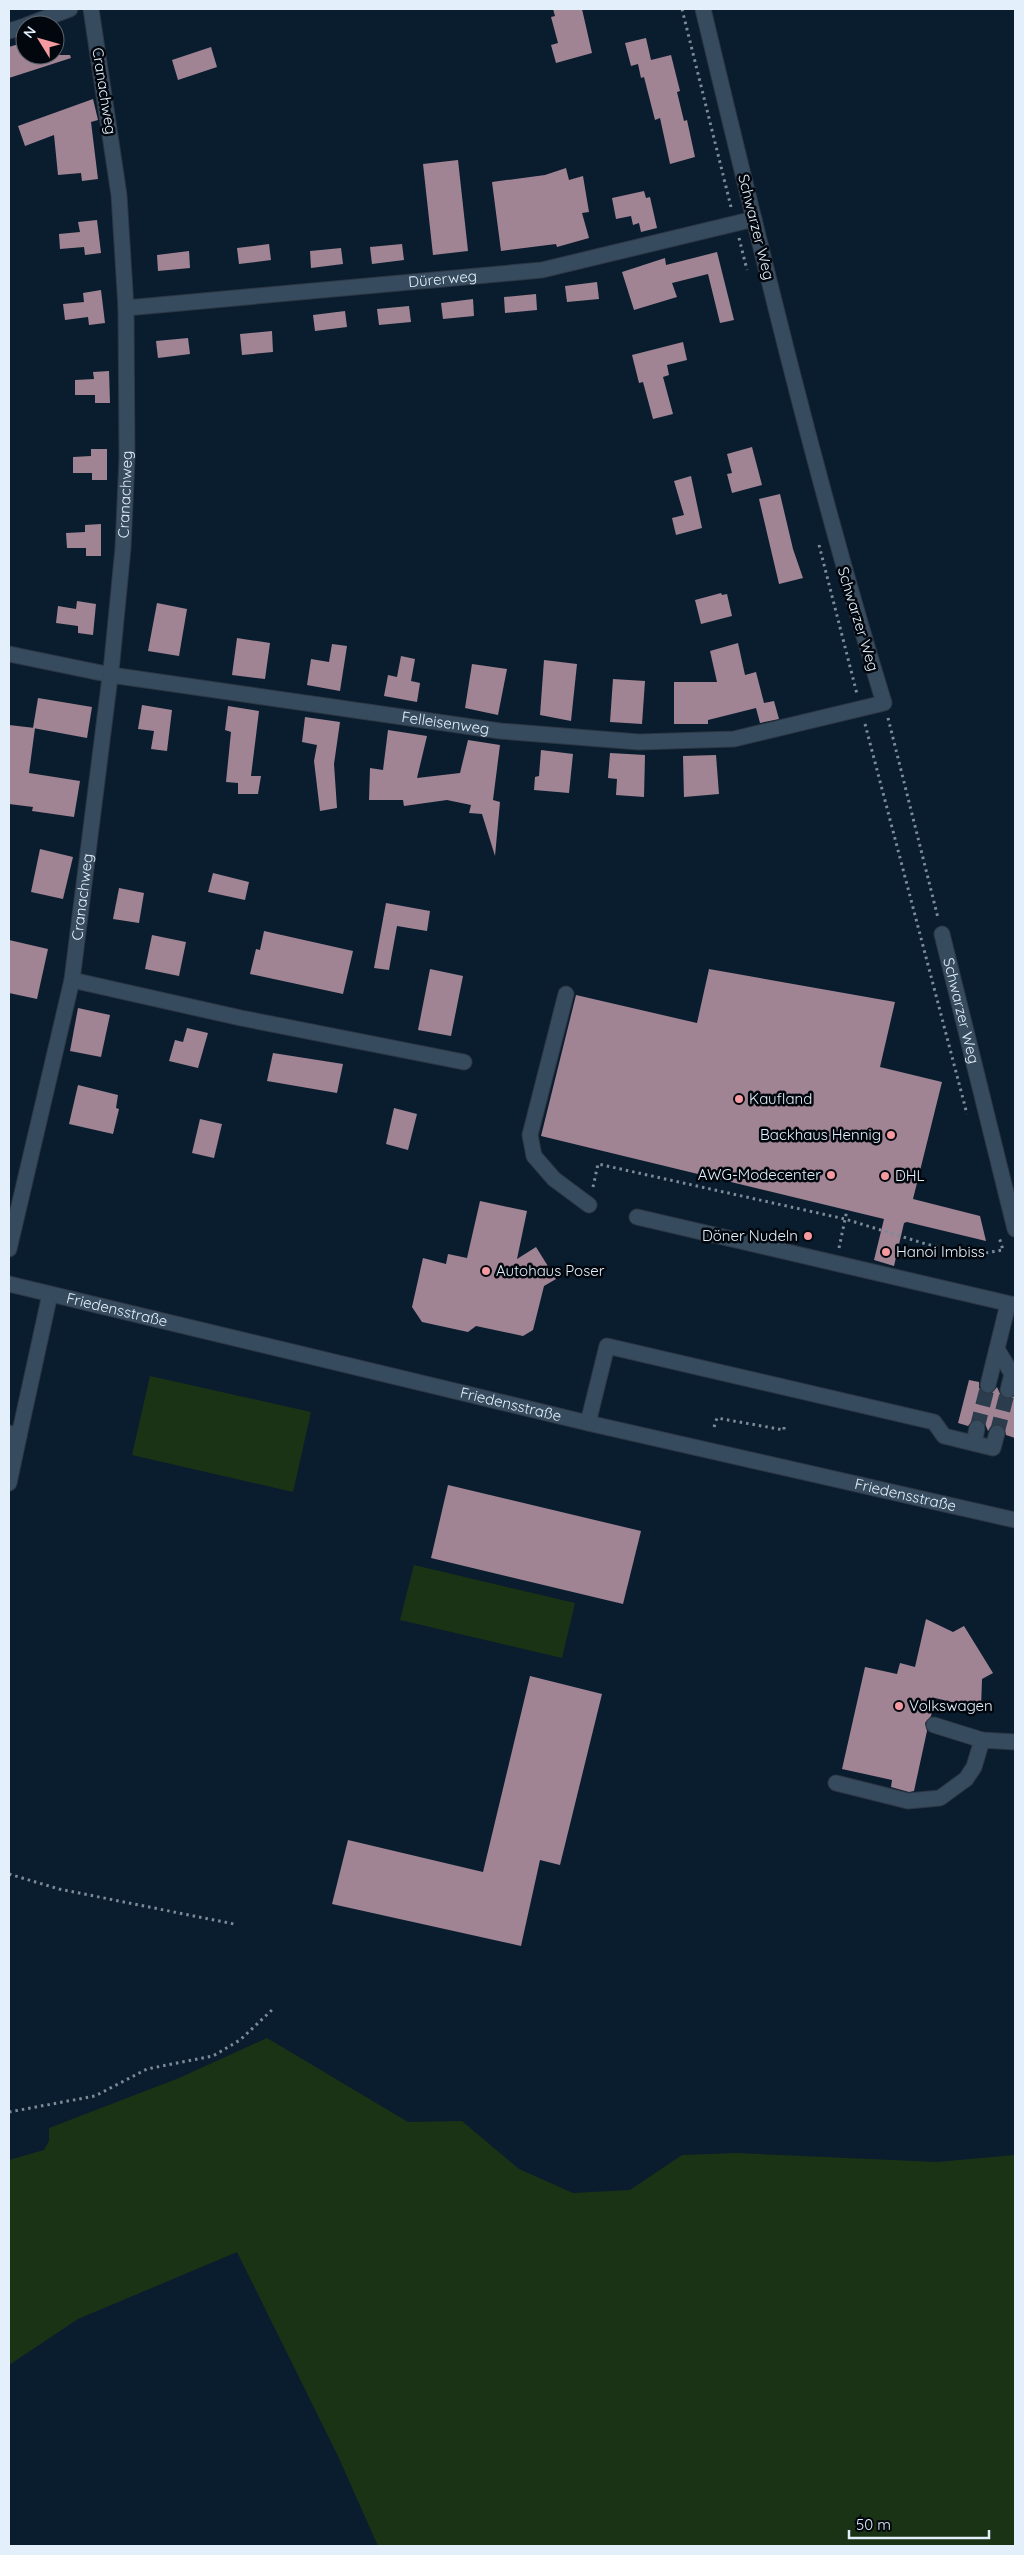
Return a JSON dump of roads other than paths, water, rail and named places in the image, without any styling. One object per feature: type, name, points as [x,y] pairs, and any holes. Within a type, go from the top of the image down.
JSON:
[{"type":"street","points":[[54,15],[70,9]]},
{"type":"street","name":"Cranachweg","points":[[9,1249],[72,980],[111,675],[123,548],[127,458],[126,308],[119,195],[90,9]]},
{"type":"street","name":"Schwarzer Weg","points":[[703,9],[842,567],[884,703]]},
{"type":"street","name":"Dürerweg","points":[[126,308],[542,270],[754,219]]},
{"type":"street","name":"Felleisenweg","points":[[9,654],[111,675],[500,731],[639,742],[734,739],[884,703]]},
{"type":"street","name":"Schwarzer Weg","points":[[942,934],[1015,1229]]},
{"type":"street","points":[[72,980],[241,1018],[464,1062]]},
{"type":"street","points":[[566,994],[530,1135],[534,1156],[554,1179],[589,1205]]},
{"type":"street","points":[[638,1217],[1012,1305],[997,1349],[988,1385]]},
{"type":"street","name":"Friedensstraße","points":[[9,1284],[588,1423],[1015,1520]]},
{"type":"street","points":[[9,1483],[14,1434],[50,1294]]},
{"type":"street","points":[[588,1423],[607,1346],[934,1422],[944,1436],[975,1436],[993,1448],[997,1433]]},
{"type":"street","points":[[997,1349],[1012,1374],[1008,1390]]},
{"type":"street","points":[[934,1725],[982,1740],[1015,1742]]},
{"type":"street","points":[[836,1783],[908,1801],[940,1798],[966,1779],[974,1767],[982,1740]]},
{"type":"tunnel","points":[[977,1428],[988,1385]]},
{"type":"tunnel","points":[[997,1433],[1008,1390]]},
{"type":"place","name":"Kaufland","points":[[739,1099]]},
{"type":"place","name":"Backhaus Hennig","points":[[891,1135]]},
{"type":"place","name":"AWG-Modecenter","points":[[831,1175]]},
{"type":"place","name":"DHL","points":[[885,1176]]},
{"type":"place","name":"Döner Nudeln","points":[[808,1236]]},
{"type":"place","name":"Hanoi Imbiss","points":[[886,1252]]},
{"type":"place","name":"Autohaus Poser","points":[[486,1271]]},
{"type":"place","name":"Volkswagen","points":[[899,1706]]}]
